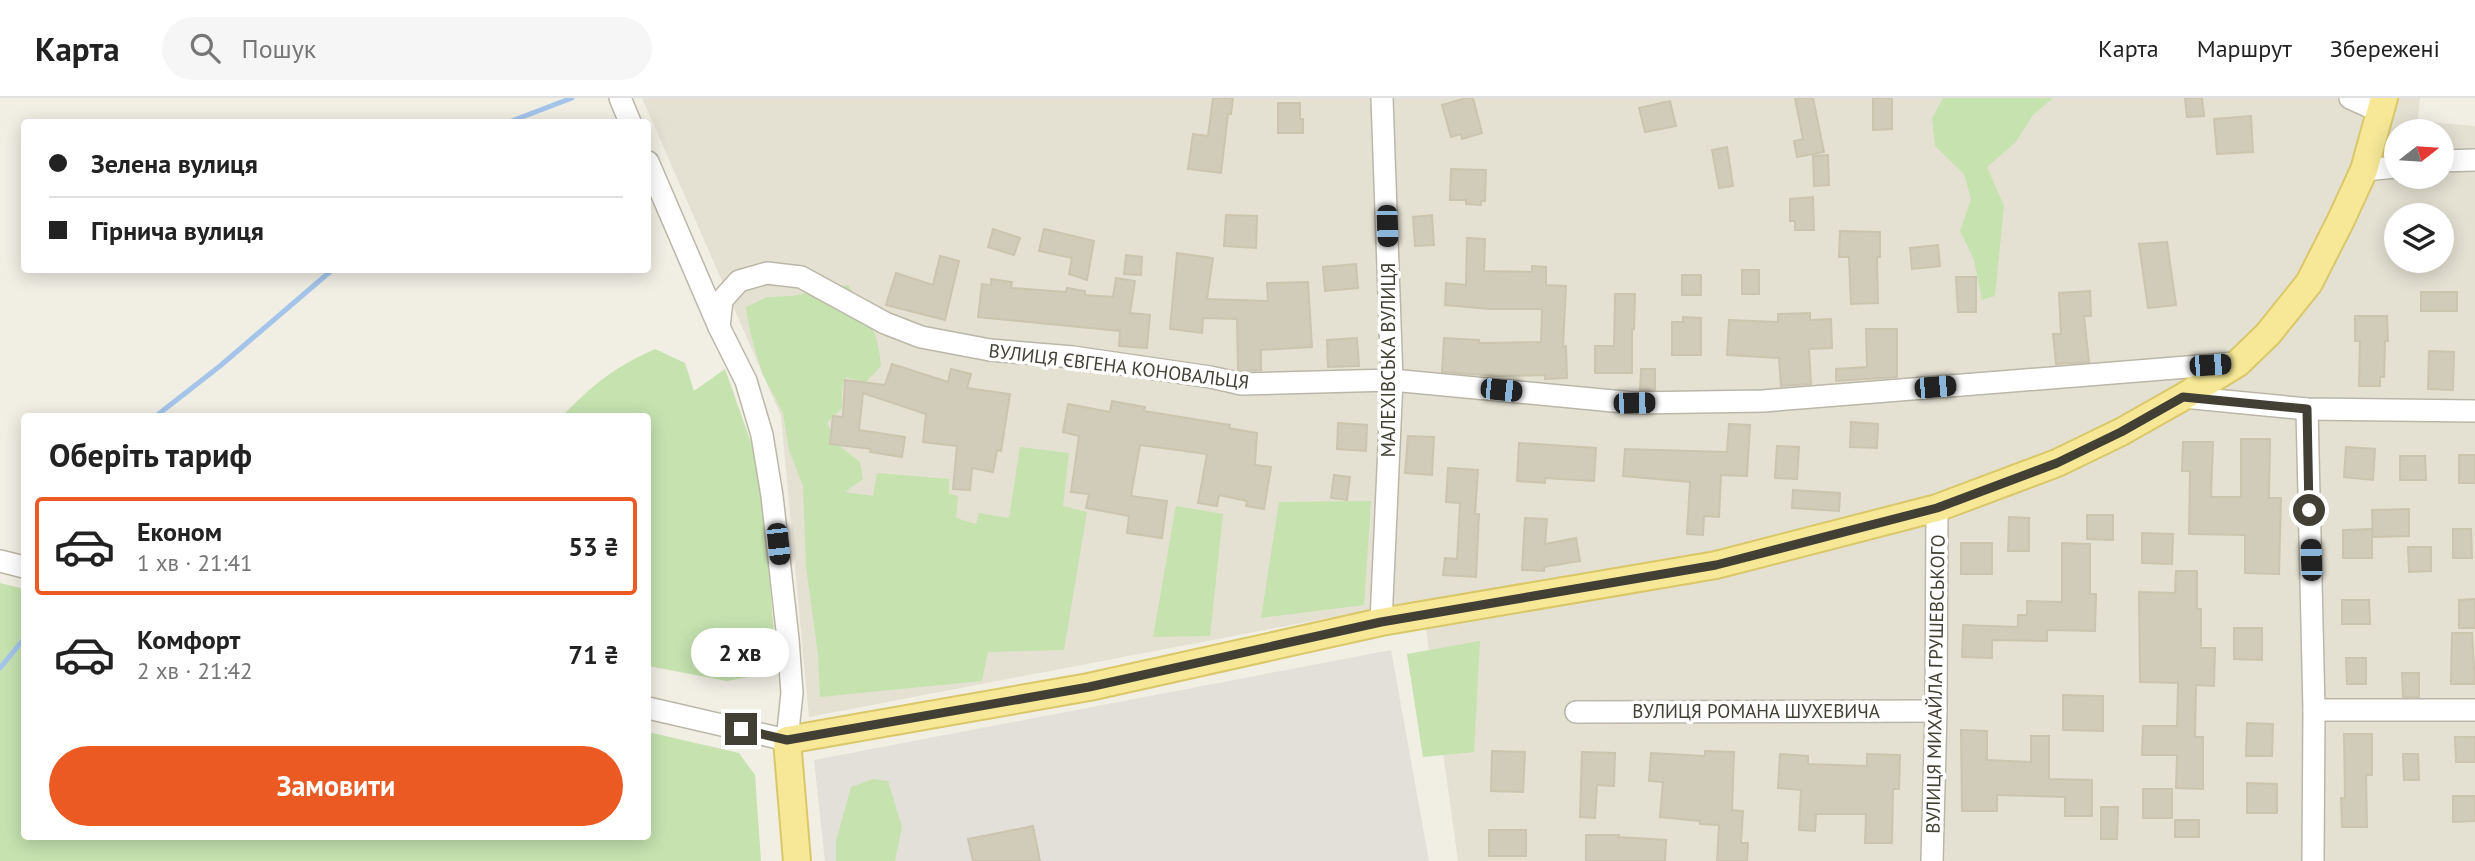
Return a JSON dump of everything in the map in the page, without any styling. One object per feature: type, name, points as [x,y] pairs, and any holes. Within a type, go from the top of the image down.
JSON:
[{"type":"main road","points":[[797,861],[787,740],[1089,687],[1381,622],[1716,565],[1937,508],[2057,463],[2121,432],[2183,397],[2238,363],[2268,334],[2309,283],[2364,170],[2383,105]]},
{"type":"street","points":[[620,98],[630,119]]},
{"type":"street","name":"МАЛЕХІВСЬКА ВУЛИЦЯ","points":[[1381,622],[1392,380],[1382,98]]},
{"type":"street","points":[[2350,98],[2383,105]]},
{"type":"street","points":[[2454,161],[2475,160]]},
{"type":"street","points":[[2364,170],[2384,168]]},
{"type":"street","points":[[651,169],[719,327],[746,381],[762,435],[772,496],[792,693],[787,740],[651,709]]},
{"type":"street","name":"ВУЛИЦЯ ЄВГЕНА КОНОВАЛЬЦЯ","points":[[719,327],[722,300],[740,281],[767,274],[801,277],[884,323],[921,337],[990,350],[1073,357],[1242,384],[1392,380],[1634,403],[1763,401],[2238,363]]},
{"type":"street","points":[[2183,397],[2307,409],[2475,411]]},
{"type":"street","points":[[2307,409],[2314,710],[2313,861]]},
{"type":"street","name":"ВУЛИЦЯ МИХАЙЛА ГРУШЕВСЬКОГО","points":[[1932,861],[1937,508]]},
{"type":"street","points":[[0,561],[21,566]]},
{"type":"street","name":"ВУЛИЦЯ РОМАНА ШУХЕВИЧА","points":[[1576,712],[1936,710]]},
{"type":"street","points":[[2314,710],[2475,710]]},
{"type":"shaded area","points":[[642,98],[2420,98],[2418,119],[2384,119],[2384,189],[2454,189],[2454,124],[2475,126],[2475,861],[1458,861],[1422,600],[809,717],[781,416]]},
{"type":"shaded area","points":[[1391,650],[1429,861],[825,861],[814,760]]},
{"type":"green space","points":[[1943,98],[2053,98],[2033,115],[2015,143],[1987,167],[2004,206],[1995,296],[1982,300],[1974,260],[1960,231],[1971,199],[1964,174],[1935,146],[1932,118]]},
{"type":"green space","points":[[848,285],[870,323],[881,366],[865,383],[846,377],[842,387],[842,408],[827,423],[837,444],[860,462],[863,479],[845,492],[873,496],[877,473],[949,479],[949,494],[958,496],[956,518],[976,524],[979,513],[1009,518],[1020,447],[1069,453],[1063,506],[1087,512],[1064,650],[988,652],[982,681],[820,697],[818,655],[806,567],[803,486],[789,450],[783,413],[762,373],[746,307],[767,297],[792,296]]},
{"type":"green space","points":[[655,349],[685,363],[694,391],[725,369],[761,471],[777,672],[727,681],[651,667],[651,413],[565,413],[605,378]]},
{"type":"green space","points":[[1371,501],[1364,605],[1261,618],[1279,502]]},
{"type":"green space","points":[[1176,506],[1223,514],[1210,636],[1153,637]]},
{"type":"green space","points":[[0,583],[21,588],[21,840],[651,840],[651,733],[739,753],[755,775],[761,861],[0,861]]},
{"type":"green space","points":[[1480,641],[1474,752],[1423,757],[1407,654]]},
{"type":"green space","points":[[873,779],[888,781],[902,827],[895,861],[836,861],[836,841],[851,787]]},
{"type":"building","points":[[1213,98],[1233,98],[1231,114],[1228,114],[1221,173],[1188,169],[1193,134],[1208,136]]},
{"type":"building","points":[[1473,98],[1482,133],[1462,139],[1461,134],[1451,137],[1442,105]]},
{"type":"building","points":[[1795,98],[1813,98],[1824,152],[1797,157],[1794,141],[1803,139]]},
{"type":"building","points":[[1873,98],[1892,98],[1892,129],[1873,130]]},
{"type":"building","points":[[2185,98],[2202,98],[2204,116],[2187,117]]},
{"type":"building","points":[[1670,101],[1676,126],[1645,132],[1639,108]]},
{"type":"building","points":[[1278,103],[1300,103],[1303,133],[1278,133]]},
{"type":"building","points":[[2251,116],[2253,152],[2217,154],[2214,119]]},
{"type":"building","points":[[1727,147],[1733,186],[1719,188],[1712,150]]},
{"type":"building","points":[[1828,155],[1829,185],[1814,186],[1813,156]]},
{"type":"building","points":[[1451,169],[1486,170],[1485,201],[1481,201],[1481,205],[1466,204],[1466,200],[1450,200]]},
{"type":"building","points":[[1813,197],[1814,230],[1795,230],[1795,221],[1790,221],[1790,199]]},
{"type":"building","points":[[1226,215],[1257,216],[1256,248],[1224,246]]},
{"type":"building","points":[[1432,215],[1434,245],[1415,246],[1413,217]]},
{"type":"building","points":[[993,229],[1020,238],[1014,255],[988,247]]},
{"type":"building","points":[[1044,229],[1094,241],[1087,280],[1069,274],[1072,258],[1039,251]]},
{"type":"building","points":[[1840,231],[1880,232],[1880,257],[1877,257],[1878,303],[1851,304],[1849,257],[1839,257]]},
{"type":"building","points":[[1467,238],[1485,239],[1484,271],[1532,272],[1532,266],[1546,267],[1546,285],[1566,286],[1563,347],[1566,346],[1567,378],[1442,372],[1444,338],[1479,340],[1479,343],[1541,342],[1542,309],[1490,309],[1445,305],[1446,283],[1466,285]]},
{"type":"building","points":[[2167,242],[2176,305],[2148,308],[2139,244]]},
{"type":"building","points":[[1938,245],[1940,266],[1912,269],[1910,248]]},
{"type":"building","points":[[1177,253],[1213,258],[1207,299],[1268,301],[1267,283],[1308,282],[1312,347],[1261,350],[1261,370],[1243,371],[1238,370],[1237,319],[1203,318],[1202,333],[1170,329]]},
{"type":"building","points":[[1126,255],[1142,257],[1141,275],[1124,274]]},
{"type":"building","points":[[940,256],[959,261],[945,320],[886,305],[896,273],[933,285]]},
{"type":"building","points":[[1356,264],[1358,288],[1325,291],[1323,267]]},
{"type":"building","points":[[1742,270],[1759,270],[1759,294],[1742,294]]},
{"type":"building","points":[[1682,275],[1701,275],[1701,295],[1682,295]]},
{"type":"building","points":[[1956,277],[1976,277],[1976,312],[1958,312]]},
{"type":"building","points":[[1116,278],[1135,281],[1130,313],[1150,315],[1147,348],[1119,346],[1120,331],[978,317],[982,284],[991,285],[991,279],[1012,282],[1011,288],[1066,292],[1067,288],[1085,291],[1085,295],[1113,297]]},
{"type":"building","points":[[2090,291],[2091,316],[2084,316],[2089,362],[2056,364],[2053,334],[2061,334],[2059,293]]},
{"type":"building","points":[[2421,292],[2457,292],[2457,311],[2421,311]]},
{"type":"building","points":[[1615,294],[1635,294],[1632,373],[1595,373],[1595,346],[1614,346]]},
{"type":"building","points":[[1810,313],[1810,320],[1831,319],[1832,348],[1809,349],[1811,384],[1781,386],[1779,358],[1727,355],[1729,320],[1778,322],[1778,314]]},
{"type":"building","points":[[2355,316],[2387,316],[2388,341],[2385,341],[2384,377],[2380,377],[2380,386],[2359,386],[2360,341],[2355,341]]},
{"type":"building","points":[[1683,317],[1701,318],[1701,355],[1672,355],[1672,322],[1683,322]]},
{"type":"building","points":[[1866,329],[1897,329],[1897,377],[1836,381],[1836,369],[1867,367]]},
{"type":"building","points":[[1357,338],[1359,366],[1328,367],[1327,340]]},
{"type":"building","points":[[2429,351],[2454,352],[2453,390],[2428,389]]},
{"type":"building","points":[[892,364],[948,382],[951,369],[971,374],[967,388],[1010,394],[1001,451],[997,450],[993,472],[972,468],[970,490],[953,489],[957,446],[923,442],[926,414],[863,393],[859,430],[905,437],[902,457],[870,452],[871,449],[830,444],[833,416],[843,417],[845,380],[885,385]]},
{"type":"building","points":[[1641,369],[1655,369],[1655,390],[1640,390]]},
{"type":"building","points":[[1112,401],[1145,407],[1144,411],[1230,425],[1229,428],[1257,433],[1255,465],[1271,467],[1264,509],[1246,506],[1247,501],[1219,495],[1217,506],[1198,503],[1207,454],[1140,445],[1131,496],[1167,501],[1162,538],[1127,533],[1129,516],[1086,508],[1089,494],[1071,492],[1079,436],[1063,432],[1068,404],[1110,412]]},
{"type":"building","points":[[1851,422],[1878,424],[1877,448],[1850,447]]},
{"type":"building","points":[[1338,423],[1367,425],[1366,451],[1337,449]]},
{"type":"building","points":[[1729,424],[1750,425],[1747,476],[1721,475],[1719,517],[1704,516],[1703,535],[1687,534],[1690,482],[1623,476],[1625,449],[1727,452]]},
{"type":"building","points":[[1408,436],[1434,437],[1432,475],[1405,473]]},
{"type":"building","points":[[2241,439],[2270,439],[2269,498],[2281,498],[2279,574],[2245,573],[2245,535],[2189,534],[2190,471],[2182,471],[2183,442],[2213,442],[2211,497],[2241,497]]},
{"type":"building","points":[[1519,443],[1596,448],[1594,481],[1545,478],[1545,483],[1517,481]]},
{"type":"building","points":[[1777,446],[1799,447],[1797,479],[1775,478]]},
{"type":"building","points":[[2346,447],[2375,449],[2373,480],[2344,477]]},
{"type":"building","points":[[2459,455],[2475,455],[2475,483],[2459,483]]},
{"type":"building","points":[[2400,456],[2425,456],[2426,480],[2400,480]]},
{"type":"building","points":[[1448,468],[1478,470],[1475,514],[1479,514],[1476,577],[1443,575],[1445,558],[1457,559],[1460,503],[1446,502]]},
{"type":"building","points":[[1334,475],[1350,477],[1347,500],[1331,498]]},
{"type":"building","points":[[1793,490],[1840,493],[1839,511],[1792,508]]},
{"type":"building","points":[[2409,509],[2409,536],[2373,537],[2372,510]]},
{"type":"building","points":[[2087,515],[2113,515],[2113,540],[2087,539]]},
{"type":"building","points":[[2009,517],[2029,518],[2029,551],[2008,551]]},
{"type":"building","points":[[1525,518],[1547,519],[1545,544],[1576,538],[1580,561],[1544,567],[1544,571],[1522,570]]},
{"type":"building","points":[[2372,529],[2372,558],[2343,558],[2343,530]]},
{"type":"building","points":[[2453,529],[2471,529],[2472,558],[2453,558]]},
{"type":"building","points":[[2142,533],[2173,534],[2172,564],[2142,563]]},
{"type":"building","points":[[1961,543],[1992,543],[1992,574],[1961,574]]},
{"type":"building","points":[[2062,543],[2090,544],[2090,594],[2096,594],[2095,631],[2047,630],[2047,641],[1992,640],[1992,658],[1962,657],[1963,625],[2018,627],[2018,615],[2027,615],[2027,601],[2062,602]]},
{"type":"building","points":[[2408,547],[2431,547],[2431,571],[2409,572]]},
{"type":"building","points":[[2176,571],[2197,571],[2201,648],[2215,648],[2214,686],[2196,685],[2195,737],[2203,737],[2203,789],[2176,788],[2177,755],[2142,755],[2143,726],[2177,726],[2178,683],[2140,682],[2139,592],[2175,593]]},
{"type":"building","points":[[2475,599],[2475,628],[2459,628],[2459,600]]},
{"type":"building","points":[[2342,600],[2369,600],[2370,624],[2342,624]]},
{"type":"building","points":[[2234,628],[2262,628],[2262,660],[2234,659]]},
{"type":"building","points":[[2452,633],[2472,633],[2475,684],[2451,684]]},
{"type":"building","points":[[2346,658],[2366,658],[2366,684],[2347,684]]},
{"type":"building","points":[[2402,673],[2419,673],[2419,697],[2403,697]]},
{"type":"building","points":[[2063,695],[2103,696],[2103,731],[2063,730]]},
{"type":"building","points":[[2247,723],[2273,724],[2272,756],[2246,756]]},
{"type":"building","points":[[1961,730],[1987,731],[1987,760],[2031,762],[2031,736],[2049,736],[2049,779],[2092,780],[2092,816],[2065,816],[2065,797],[1997,795],[1997,811],[1962,811]]},
{"type":"building","points":[[2344,734],[2372,734],[2372,775],[2366,775],[2367,827],[2342,827],[2341,798],[2345,798]]},
{"type":"building","points":[[2455,737],[2475,737],[2475,762],[2456,762]]},
{"type":"building","points":[[1492,751],[1525,752],[1523,792],[1491,791]]},
{"type":"building","points":[[1705,751],[1734,752],[1732,810],[1743,811],[1741,843],[1748,843],[1747,861],[1717,861],[1719,825],[1660,817],[1663,782],[1649,781],[1651,753],[1705,756]]},
{"type":"building","points":[[1582,752],[1615,753],[1614,786],[1597,785],[1595,818],[1580,817]]},
{"type":"building","points":[[1780,754],[1808,756],[1808,764],[1867,766],[1867,754],[1900,755],[1899,789],[1893,789],[1892,843],[1865,843],[1866,814],[1816,814],[1815,831],[1799,830],[1801,790],[1778,788]]},
{"type":"building","points":[[2403,754],[2418,754],[2419,780],[2404,780]]},
{"type":"building","points":[[2247,783],[2277,784],[2277,813],[2247,813]]},
{"type":"building","points":[[2143,789],[2172,789],[2172,818],[2143,818]]},
{"type":"building","points":[[2453,796],[2475,796],[2475,821],[2453,822]]},
{"type":"building","points":[[2101,807],[2118,807],[2117,839],[2101,839]]},
{"type":"building","points":[[2175,820],[2199,820],[2199,837],[2175,837]]},
{"type":"building","points":[[1033,826],[1040,861],[973,861],[968,839]]},
{"type":"building","points":[[1489,830],[1526,830],[1526,856],[1489,856]]},
{"type":"building","points":[[1586,835],[1666,840],[1665,861],[1586,861]]},
{"type":"waterway","points":[[517,119],[572,98]]},
{"type":"waterway","points":[[160,413],[220,366],[328,273]]},
{"type":"waterway","points":[[0,668],[21,643]]},
{"type":"route","points":[[741,729],[787,740],[1089,687],[1381,622],[1716,565],[1937,508],[2057,463],[2121,432],[2183,397],[2307,409],[2309,510]]}]
